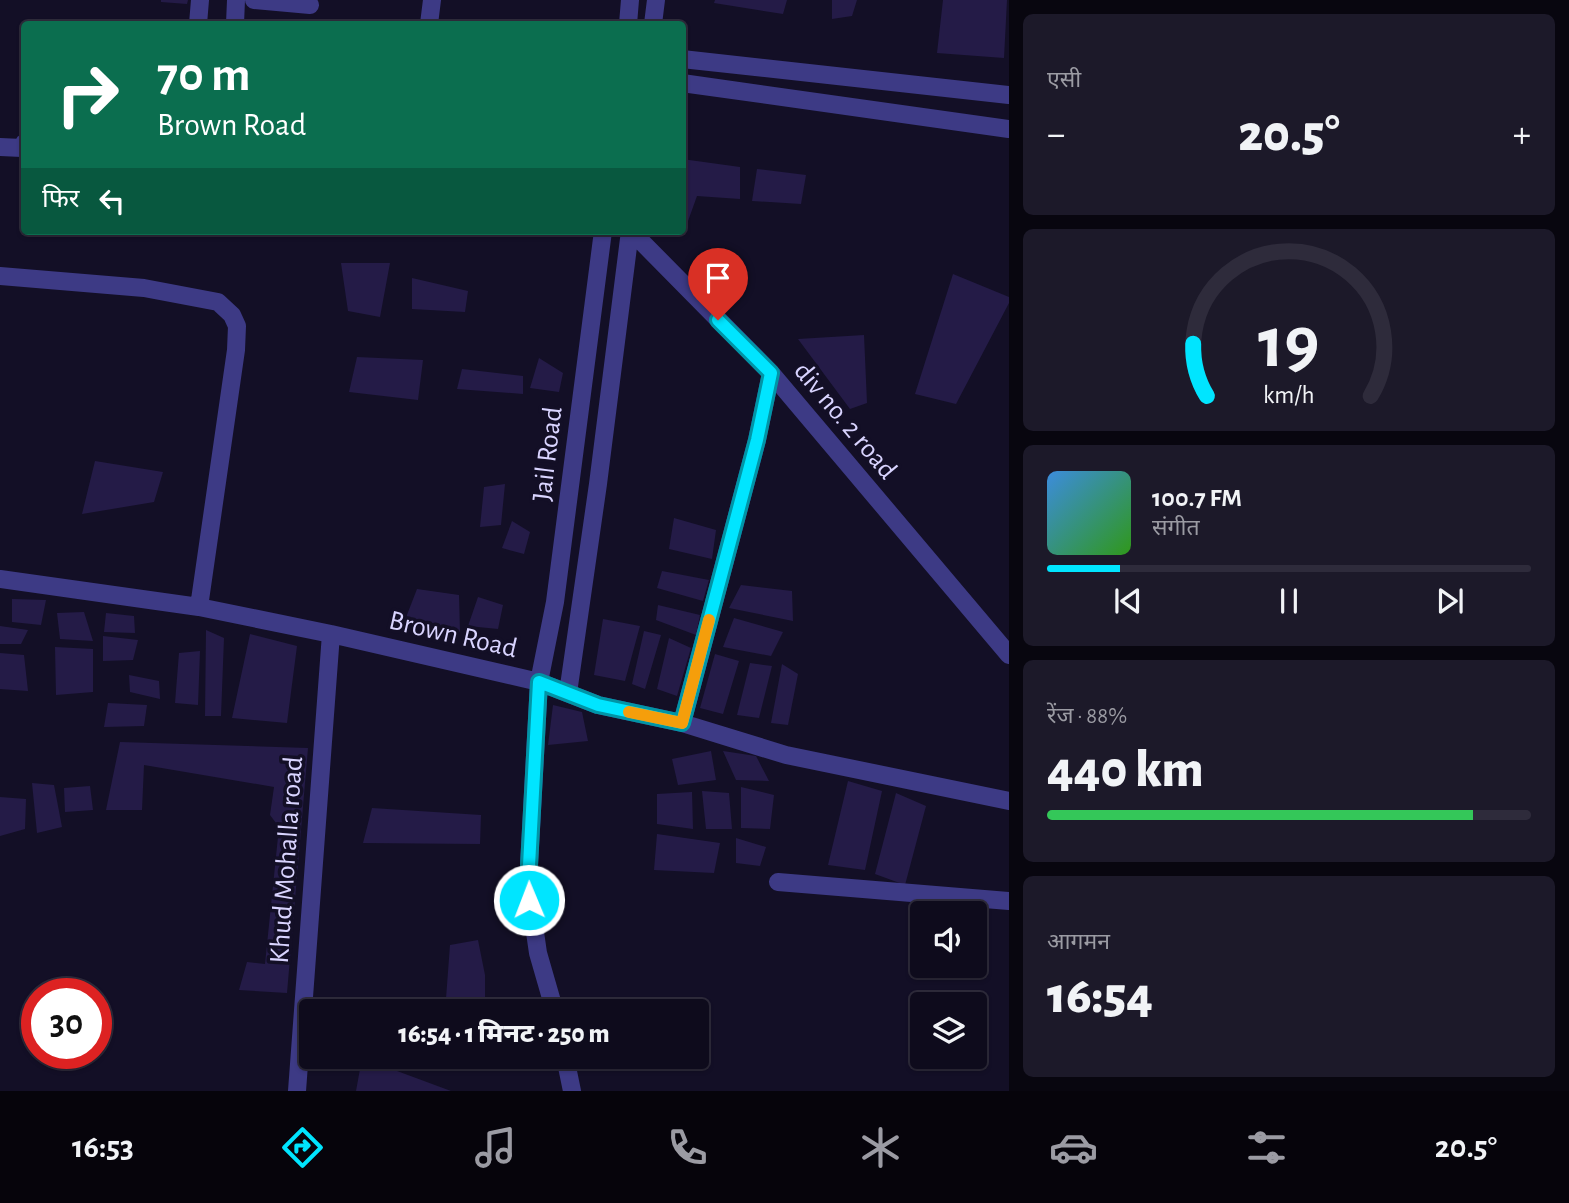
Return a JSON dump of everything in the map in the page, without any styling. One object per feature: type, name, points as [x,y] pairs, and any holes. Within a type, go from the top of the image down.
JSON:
[{"type":"street","points":[[198,21],[200,0]]},
{"type":"street","points":[[235,21],[236,0]]},
{"type":"street","points":[[254,0],[310,5]]},
{"type":"street","points":[[429,21],[432,0]]},
{"type":"street","points":[[628,21],[631,0]]},
{"type":"street","points":[[653,21],[656,0]]},
{"type":"street","points":[[686,59],[1009,94]]},
{"type":"street","points":[[686,84],[1009,128]]},
{"type":"street","points":[[962,123],[967,90]]},
{"type":"street","points":[[0,147],[21,146]]},
{"type":"street","name":"Jail Road","points":[[551,999],[538,953],[528,884],[539,682],[555,602],[602,235]]},
{"type":"street","points":[[568,693],[629,235]]},
{"type":"street","name":"div no. 2 road","points":[[634,235],[771,373],[1009,655]]},
{"type":"street","points":[[0,276],[181,293],[218,302],[232,314],[237,326],[236,350],[199,607]]},
{"type":"street","points":[[682,723],[757,440],[771,373]]},
{"type":"street","name":"Brown Road","points":[[0,579],[199,607],[331,634],[539,682],[598,705],[682,723],[786,755],[1009,801]]},
{"type":"street","name":"Khud Mohalla road","points":[[297,1091],[331,634]]},
{"type":"street","points":[[778,882],[1009,901]]},
{"type":"street","points":[[567,1069],[572,1091]]},
{"type":"building","points":[[161,0],[188,0],[187,4]]},
{"type":"building","points":[[715,0],[787,0],[783,14],[714,3]]},
{"type":"building","points":[[832,0],[857,0],[852,16],[832,19]]},
{"type":"building","points":[[943,0],[1007,0],[1004,58],[937,53]]},
{"type":"building","points":[[686,160],[740,167],[740,199],[697,196],[686,227]]},
{"type":"building","points":[[757,169],[806,175],[801,204],[752,201]]},
{"type":"building","points":[[341,263],[390,263],[380,317],[348,311]]},
{"type":"building","points":[[953,274],[1009,297],[1009,303],[956,404],[915,394]]},
{"type":"building","points":[[412,278],[468,291],[465,312],[412,309]]},
{"type":"building","points":[[864,335],[867,403],[850,409],[798,339]]},
{"type":"building","points":[[357,357],[423,360],[418,400],[349,392]]},
{"type":"building","points":[[539,358],[563,373],[559,392],[530,388]]},
{"type":"building","points":[[462,369],[523,376],[523,394],[457,389]]},
{"type":"building","points":[[95,461],[163,472],[154,502],[82,514]]},
{"type":"building","points":[[505,484],[501,525],[480,527],[484,487]]},
{"type":"building","points":[[674,518],[716,530],[712,559],[669,549]]},
{"type":"building","points":[[512,521],[530,532],[524,554],[502,548]]},
{"type":"building","points":[[662,571],[709,580],[703,601],[657,588]]},
{"type":"building","points":[[741,585],[792,591],[793,621],[729,608]]},
{"type":"building","points":[[417,589],[459,595],[460,632],[405,620]]},
{"type":"building","points":[[478,597],[503,605],[498,629],[468,626]]},
{"type":"building","points":[[12,599],[46,600],[41,625],[12,622]]},
{"type":"building","points":[[658,605],[700,615],[696,635],[656,620]]},
{"type":"building","points":[[84,612],[93,641],[60,639],[57,613]]},
{"type":"building","points":[[106,613],[134,616],[135,633],[104,632]]},
{"type":"building","points":[[734,618],[783,632],[771,656],[723,647]]},
{"type":"building","points":[[603,619],[640,626],[625,681],[594,675]]},
{"type":"building","points":[[0,626],[28,630],[21,644],[0,644]]},
{"type":"building","points":[[206,630],[224,638],[221,716],[205,716]]},
{"type":"building","points":[[644,631],[661,635],[645,689],[632,684]]},
{"type":"building","points":[[250,634],[297,646],[287,723],[232,718]]},
{"type":"building","points":[[103,636],[138,640],[133,660],[103,661]]},
{"type":"building","points":[[669,638],[691,648],[677,696],[657,689]]},
{"type":"building","points":[[55,647],[93,649],[93,692],[56,695]]},
{"type":"building","points":[[200,651],[198,705],[175,703],[179,653]]},
{"type":"building","points":[[0,653],[24,655],[28,691],[0,689]]},
{"type":"building","points":[[715,654],[739,661],[723,714],[700,708]]},
{"type":"building","points":[[750,663],[772,666],[759,718],[737,715]]},
{"type":"building","points":[[782,664],[798,674],[788,725],[771,723]]},
{"type":"building","points":[[129,675],[159,681],[160,699],[130,692]]},
{"type":"building","points":[[108,703],[147,705],[144,726],[104,727]]},
{"type":"building","points":[[553,705],[582,712],[588,741],[548,745]]},
{"type":"building","points":[[120,742],[308,748],[287,993],[239,990],[247,962],[265,964],[279,827],[270,815],[274,787],[144,765],[142,810],[106,810]]},
{"type":"building","points":[[711,751],[716,780],[678,785],[672,759]]},
{"type":"building","points":[[723,751],[756,756],[769,781],[736,780]]},
{"type":"building","points":[[848,781],[882,791],[865,870],[828,865]]},
{"type":"building","points":[[32,783],[54,785],[62,827],[37,833]]},
{"type":"building","points":[[90,786],[93,810],[65,812],[64,788]]},
{"type":"building","points":[[741,787],[774,795],[770,829],[741,828]]},
{"type":"building","points":[[702,791],[729,793],[732,829],[706,829]]},
{"type":"building","points":[[692,792],[693,829],[657,824],[657,794]]},
{"type":"building","points":[[896,793],[926,806],[905,885],[875,874]]},
{"type":"building","points":[[0,797],[26,799],[25,829],[0,836]]},
{"type":"building","points":[[372,808],[481,815],[480,844],[363,843]]},
{"type":"building","points":[[657,834],[720,843],[714,873],[654,870]]},
{"type":"building","points":[[736,838],[766,847],[760,866],[736,863]]},
{"type":"building","points":[[478,940],[485,975],[485,999],[446,999],[450,945]]},
{"type":"building","points":[[360,1069],[392,1069],[451,1091],[356,1091]]},
{"type":"slow traffic","points":[[629,712],[682,723],[709,620]]},
{"type":"route","points":[[529,900],[539,682],[598,705],[682,723],[757,440],[771,373],[718,320]]}]
